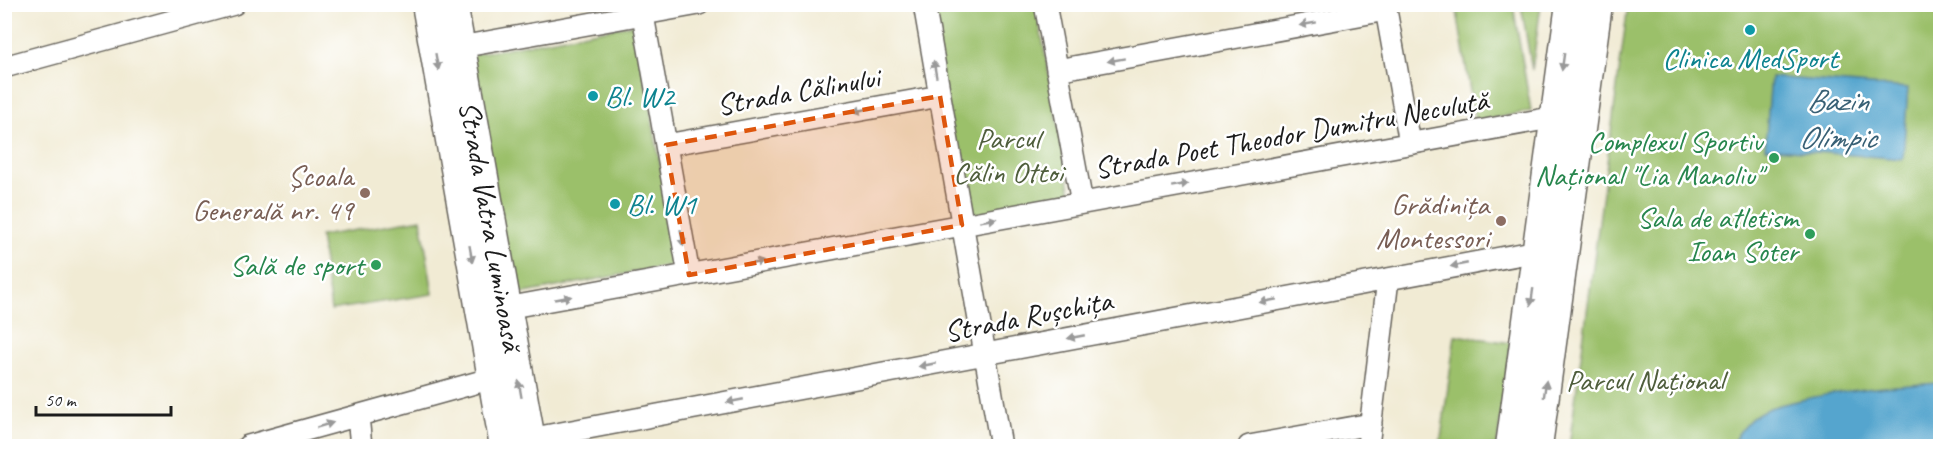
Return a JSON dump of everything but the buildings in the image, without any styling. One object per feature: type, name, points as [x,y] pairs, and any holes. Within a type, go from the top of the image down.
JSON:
[{"type":"street","points":[[4,67],[234,4]]},
{"type":"street","name":"Strada Vatra Luminoasă","points":[[427,4],[493,378],[522,444]]},
{"type":"street","name":"Strada Vatra Luminoasă","points":[[452,4],[506,308],[522,444]]},
{"type":"street","points":[[460,47],[699,4]]},
{"type":"street","points":[[924,4],[1000,447]]},
{"type":"street","points":[[1045,4],[1082,203]]},
{"type":"street","points":[[1537,447],[1550,253],[1568,118],[1571,4]]},
{"type":"street","points":[[1568,118],[1597,4]]},
{"type":"street","points":[[1057,70],[1386,7],[1410,143]]},
{"type":"street","points":[[643,15],[689,275]]},
{"type":"street","name":"Strada Călinului","points":[[666,145],[940,96]]},
{"type":"street","name":"Strada Poet Theodor Dumitru Neculuță","points":[[506,308],[1410,143],[1568,118]]},
{"type":"street","points":[[1511,447],[1550,253]]},
{"type":"street","name":"Strada Rușchița","points":[[522,444],[984,354],[1388,279],[1550,253]]},
{"type":"street","points":[[1368,447],[1388,279]]},
{"type":"street","points":[[248,447],[493,378]]},
{"type":"street","points":[[358,416],[361,447]]},
{"type":"street","points":[[1249,447],[1371,424]]},
{"type":"highlighted area","points":[[940,96],[962,225],[689,275],[666,145]]},
{"type":"green space","name":"Parcul Călin Ottoi","points":[[927,5],[1036,5],[1071,194],[1065,203],[974,220],[963,213]]},
{"type":"green space","points":[[1456,5],[1513,5],[1531,111],[1475,122]]},
{"type":"green space","points":[[1521,5],[1541,5],[1532,70]]},
{"type":"green space","name":"Complexul Sportiv Național \"Lia Manoliu\"","points":[[1628,5],[1940,5],[1940,446],[1569,446]]},
{"type":"green space","points":[[635,24],[678,264],[514,295],[470,55]]},
{"type":"green space","name":"Sală de sport","points":[[421,219],[433,294],[331,310],[320,236]]},
{"type":"green space","points":[[1455,335],[1511,343],[1497,446],[1440,446]]},
{"type":"water","name":"Bazin Olimpic","points":[[1771,77],[1908,88],[1903,159],[1765,148]]},
{"type":"water","points":[[1940,383],[1940,446],[1731,446],[1740,431],[1752,418],[1774,407],[1850,391]]},
{"type":"place","name":"Clinica MedSport","points":[[1750,30]]},
{"type":"place","name":"Bl. W2","points":[[593,96]]},
{"type":"place","name":"Complexul Sportiv Național \"Lia Manoliu\"","points":[[1774,158]]},
{"type":"place","name":"Școala Generală nr. 49","points":[[365,193]]},
{"type":"place","name":"Bl. W1","points":[[615,204]]},
{"type":"place","name":"Grădinița Montessori","points":[[1501,221]]},
{"type":"place","name":"Sala de atletism Ioan Soter","points":[[1810,234]]},
{"type":"place","name":"Sală de sport","points":[[376,265]]},
{"type":"park label","name":"Parcul Național","points":[[1645,380]]}]
